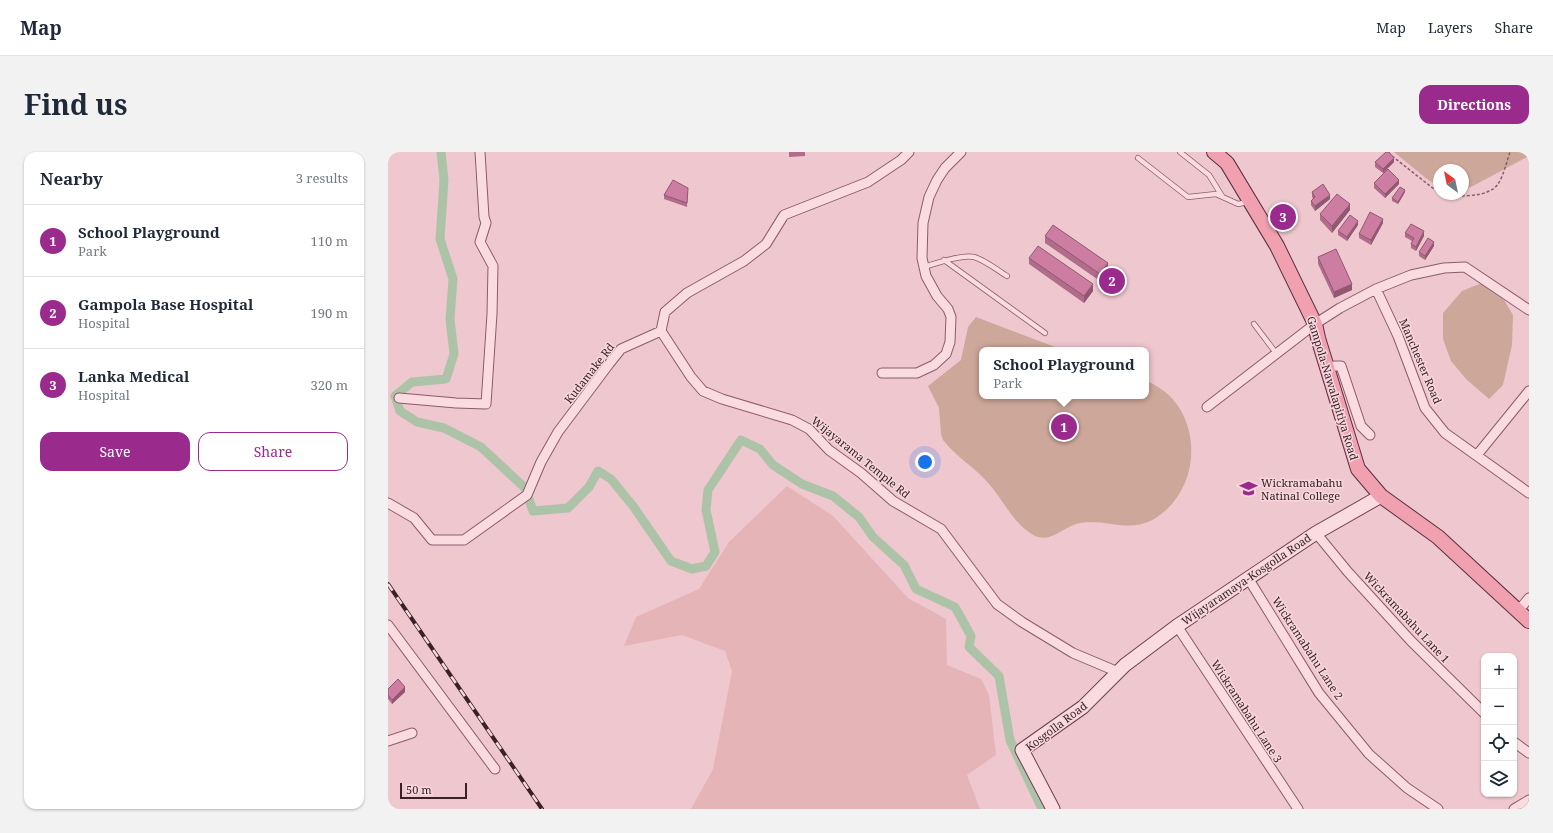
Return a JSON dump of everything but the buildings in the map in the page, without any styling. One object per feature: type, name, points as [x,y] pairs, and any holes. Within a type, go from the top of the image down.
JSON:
[{"type":"main road","name":"Gampola-Nawalapitiya Road","points":[[1214,152],[1227,163],[1277,246],[1315,324],[1358,469],[1380,496],[1438,537],[1519,610],[1529,621]]},
{"type":"street","points":[[399,398],[486,404],[492,314],[493,266],[480,242],[486,223],[484,217],[480,152]]},
{"type":"street","points":[[662,331],[666,312],[687,293],[744,261],[766,244],[784,215],[868,182],[901,160],[909,152]]},
{"type":"street","points":[[882,373],[918,374],[934,365],[946,354],[950,342],[952,317],[948,309],[937,296],[926,276],[922,253],[923,224],[929,197],[945,168],[961,152]]},
{"type":"street","points":[[1207,407],[1315,324],[1340,308],[1376,289],[1411,275],[1444,268],[1466,267],[1529,310]]},
{"type":"street","name":"Manchester Road","points":[[1376,289],[1398,336],[1425,408],[1445,433],[1529,493]]},
{"type":"street","name":"Kudamake Rd","points":[[388,503],[414,518],[432,540],[464,540],[527,495],[541,462],[558,432],[608,364],[621,349],[662,331]]},
{"type":"street","name":"Wijayarama Temple Rd","points":[[662,331],[690,377],[703,391],[722,400],[792,420],[809,429],[829,450],[861,473],[894,501],[941,529],[997,604],[1022,622],[1073,653],[1118,672]]},
{"type":"street","points":[[1327,366],[1341,366],[1361,426],[1370,435]]},
{"type":"street","points":[[1477,455],[1525,402],[1529,391]]},
{"type":"street","name":"Wijayaramaya-Kosgolla Road","points":[[1118,672],[1125,665],[1177,626],[1248,578],[1316,533],[1380,496]]},
{"type":"street","name":"Wickramabahu Lane 1","points":[[1316,533],[1348,572],[1411,641],[1481,710]]},
{"type":"street","name":"Wickramabahu Lane 2","points":[[1248,578],[1319,693],[1369,754],[1407,788],[1438,809]]},
{"type":"street","points":[[1519,610],[1529,598]]},
{"type":"street","points":[[388,625],[495,769]]},
{"type":"street","name":"Wickramabahu Lane 3","points":[[1177,626],[1298,809]]},
{"type":"street","name":"Kosgolla Road","points":[[1053,809],[1022,750],[1083,707],[1118,672]]},
{"type":"street","points":[[388,741],[412,733]]},
{"type":"street","points":[[1517,744],[1529,753]]},
{"type":"street","points":[[1514,809],[1529,800]]},
{"type":"lane","points":[[1180,152],[1209,175],[1223,197]]},
{"type":"lane","points":[[1138,158],[1188,197],[1216,194],[1238,204],[1251,202]]},
{"type":"lane","points":[[924,267],[944,260],[972,256],[1007,276]]},
{"type":"lane","points":[[944,260],[1045,333]]},
{"type":"lane","points":[[1254,324],[1276,353]]},
{"type":"path","points":[[1469,196],[1491,190],[1498,185],[1510,152]]},
{"type":"path","points":[[1388,155],[1394,157],[1433,188]]},
{"type":"shaded area","points":[[1394,152],[1529,152],[1529,156],[1469,187],[1469,164],[1433,164],[1433,183]]},
{"type":"shaded area","points":[[1484,282],[1504,300],[1513,315],[1512,345],[1503,385],[1489,399],[1466,379],[1451,361],[1443,339],[1443,313],[1462,291]]},
{"type":"shaded area","points":[[976,317],[1055,347],[979,347],[979,399],[1149,399],[1149,383],[1165,392],[1179,407],[1188,426],[1191,447],[1190,468],[1183,487],[1171,505],[1154,519],[1135,525],[1126,526],[1099,522],[1080,523],[1052,536],[1041,538],[1035,536],[1021,526],[984,478],[954,452],[943,440],[941,434],[939,408],[928,386],[961,360],[968,327]]},
{"type":"shaded area","points":[[787,486],[833,516],[908,598],[946,619],[947,665],[981,679],[989,695],[996,755],[967,775],[980,809],[691,809],[713,769],[732,671],[725,651],[682,635],[624,646],[636,617],[699,589],[729,542]]},
{"type":"waterway","points":[[441,152],[444,180],[440,239],[453,279],[450,319],[454,354],[446,379],[412,382],[395,396],[400,411],[417,422],[444,428],[481,447],[525,488],[533,511],[568,508],[589,487],[598,471],[611,479],[633,506],[671,561],[692,569],[706,566],[715,552],[706,510],[708,490],[741,440],[760,449],[773,465],[802,484],[833,496],[859,517],[873,537],[904,565],[916,589],[955,607],[971,636],[969,647],[999,676],[1010,740],[1042,809]]},
{"type":"railway","points":[[388,584],[542,809]]},
{"type":"place","name":"Lanka Medical","points":[[1283,217]]},
{"type":"place","name":"Gampola Base Hospital","points":[[1112,281]]},
{"type":"place","name":"School Playground","points":[[1064,427]]},
{"type":"place","name":"Wickramabahu Natinal College","points":[[1248,488]]}]
